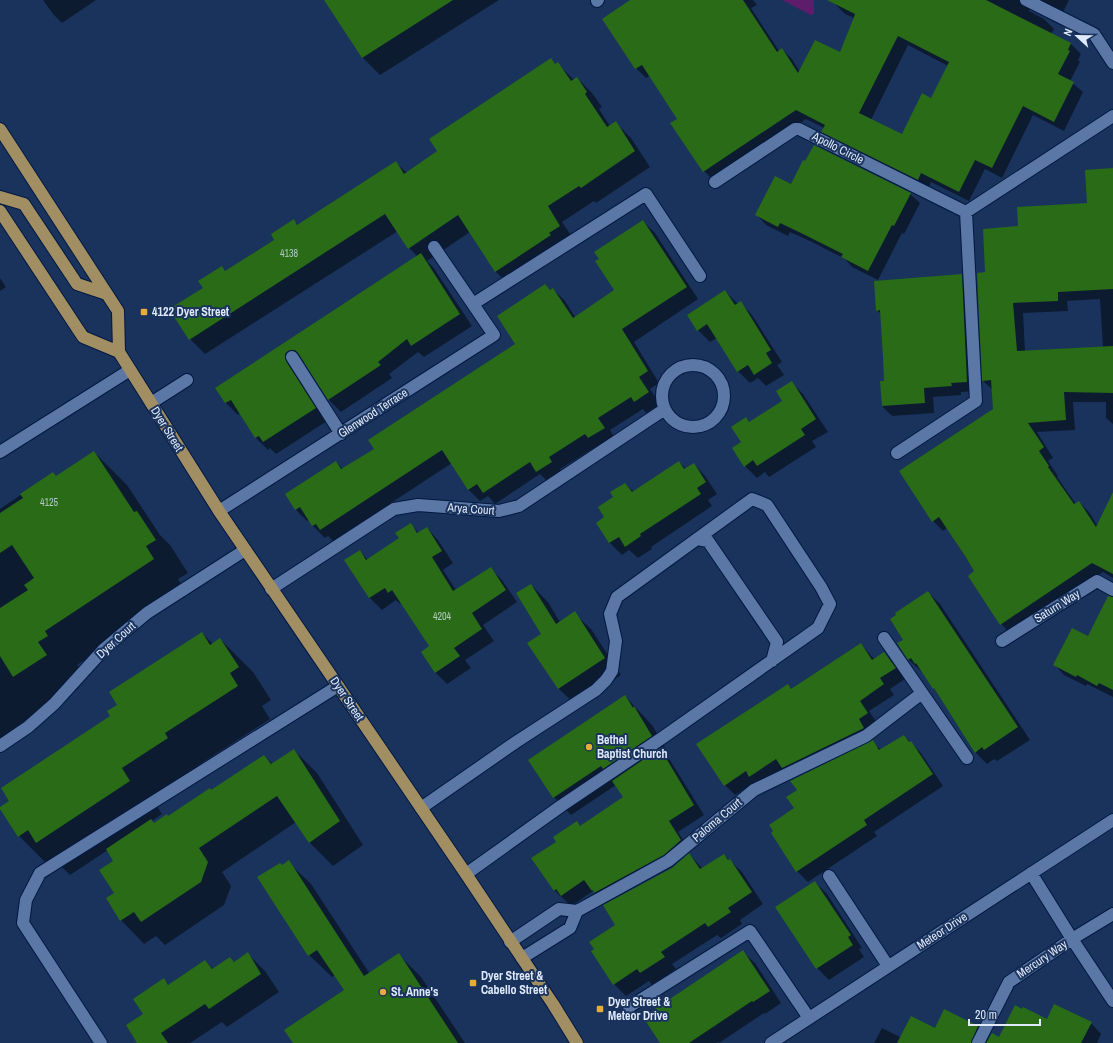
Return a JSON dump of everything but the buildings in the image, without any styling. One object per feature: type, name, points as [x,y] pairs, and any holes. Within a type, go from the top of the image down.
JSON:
[{"type":"main road","points":[[0,129],[118,311],[119,352],[83,337],[0,211]]},
{"type":"main road","points":[[0,197],[24,204],[77,284],[107,294]]},
{"type":"main road","name":"Dyer Street","points":[[119,352],[219,511],[466,874],[510,942],[550,998],[578,1043]]},
{"type":"street","points":[[1026,0],[1094,34],[1113,63]]},
{"type":"street","points":[[897,453],[976,401],[966,212],[1113,116]]},
{"type":"street","name":"Apollo Circle","points":[[715,182],[795,129],[799,129],[966,212]]},
{"type":"street","points":[[473,304],[646,194],[700,276]]},
{"type":"street","name":"Glenwood Terrace","points":[[219,511],[494,335],[434,247]]},
{"type":"street","points":[[292,357],[340,434]]},
{"type":"street","points":[[692,365],[704,367],[715,374],[722,384],[724,395],[722,407],[716,418],[706,425],[694,428],[682,426],[672,419],[665,409],[662,397],[664,385],[671,375],[681,368],[692,365]]},
{"type":"street","points":[[0,452],[130,370]]},
{"type":"street","points":[[151,403],[187,380]]},
{"type":"street","name":"Arya Court","points":[[271,589],[394,510],[418,505],[499,511],[519,506],[665,409]]},
{"type":"street","points":[[421,808],[516,742],[596,690],[606,680],[612,671],[616,641],[610,614],[617,597],[752,499],[768,506],[821,587],[830,604],[818,628],[662,738],[561,806],[466,874]]},
{"type":"street","points":[[697,539],[708,541],[777,642],[772,661]]},
{"type":"street","name":"Dyer Court","points":[[0,746],[28,727],[54,704],[104,649],[146,613],[245,550]]},
{"type":"street","name":"Saturn Way","points":[[1002,641],[1097,581],[1113,590]]},
{"type":"street","points":[[884,638],[967,758]]},
{"type":"street","points":[[101,1043],[23,923],[26,900],[40,873],[338,686]]},
{"type":"street","name":"Paloma Court","points":[[577,912],[668,861],[754,790],[866,736],[922,693]]},
{"type":"street","name":"Meteor Drive","points":[[771,1043],[1113,820]]},
{"type":"street","points":[[1031,873],[1113,1001]]},
{"type":"street","points":[[829,876],[888,966]]},
{"type":"street","points":[[510,942],[559,909],[577,912],[570,928],[522,958]]},
{"type":"street","name":"Mercury Way","points":[[978,1043],[1009,982],[1072,939],[1113,914]]},
{"type":"street","points":[[630,1007],[750,931],[809,1018]]},
{"type":"shaded area","points":[[782,0],[814,0],[814,14],[811,15]]},
{"type":"place","name":"4122 Dyer Street","points":[[144,312]]},
{"type":"place","name":"Bethel Baptist Church","points":[[589,747]]},
{"type":"place","name":"Dyer Street & Cabello Street","points":[[473,983]]},
{"type":"place","name":"St. Anne's","points":[[383,992]]},
{"type":"place","name":"Dyer Street & Meteor Drive","points":[[600,1009]]}]
